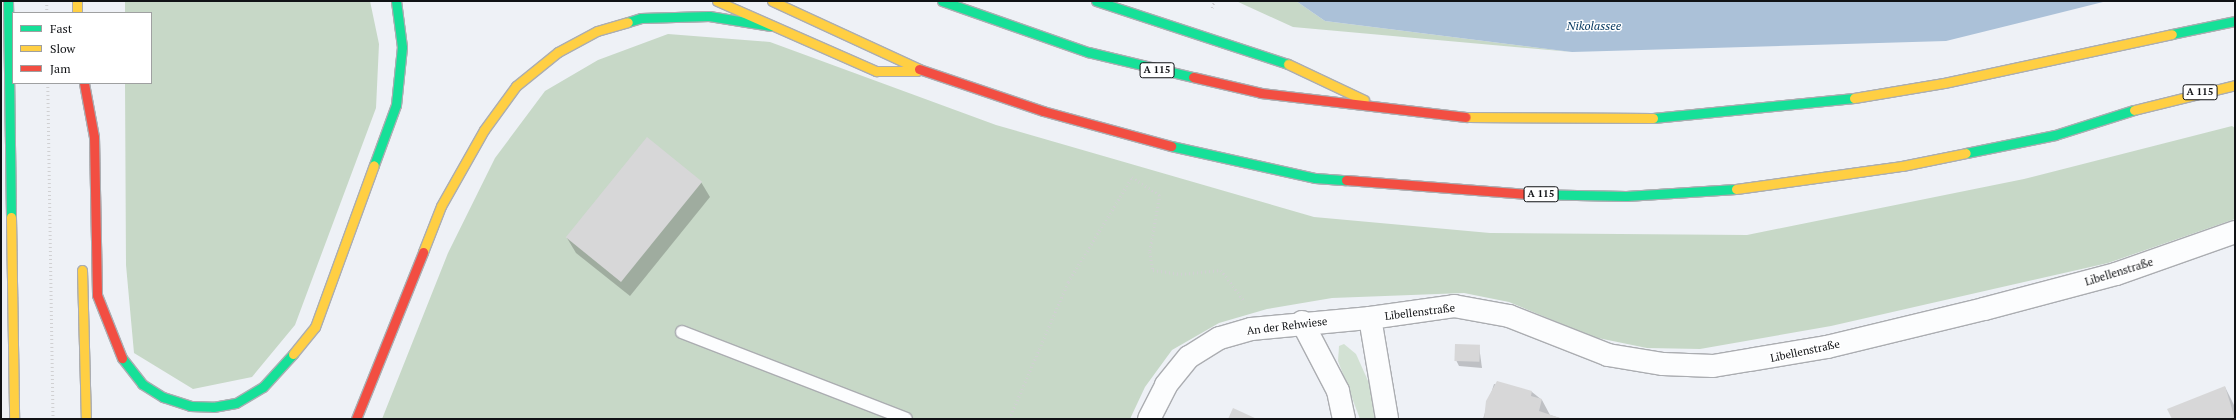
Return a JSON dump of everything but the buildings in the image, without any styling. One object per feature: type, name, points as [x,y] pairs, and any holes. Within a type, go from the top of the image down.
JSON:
[{"type":"main road","points":[[8,1],[14,419]]},
{"type":"main road","points":[[77,1],[78,12]]},
{"type":"main road","points":[[84,84],[94,137],[97,295],[112,341],[126,366],[142,384],[163,397],[190,406],[236,403],[273,378],[296,355],[314,326],[396,105],[402,47],[396,1]]},
{"type":"main road","points":[[717,1],[876,71],[923,71]]},
{"type":"main road","name":"A 115","points":[[772,1],[923,71],[1043,111],[1180,149],[1315,178],[1505,193],[1626,196],[1734,189],[1902,166],[2055,134],[2164,100],[2235,85]]},
{"type":"main road","name":"A 115","points":[[942,1],[1088,52],[1171,74],[1261,93],[1449,116],[1653,118],[1823,103],[1951,82],[2235,21]]},
{"type":"main road","points":[[1096,1],[1274,57],[1380,108]]},
{"type":"main road","points":[[1126,1],[1156,20]]},
{"type":"main road","points":[[356,419],[441,206],[484,130],[516,86],[558,52],[597,31],[642,18],[709,16],[771,26]]},
{"type":"main road","points":[[78,84],[79,114]]},
{"type":"main road","points":[[82,263],[86,419]]},
{"type":"street","name":"Libellenstraße","points":[[1370,318],[1454,306],[1509,316],[1608,355],[1663,364],[1713,366],[1820,349],[1984,309],[2116,274],[2235,232]]},
{"type":"street","name":"An der Rehwiese","points":[[1149,419],[1166,385],[1189,357],[1220,338],[1251,329],[1302,322],[1370,318]]},
{"type":"street","points":[[1370,318],[1387,419]]},
{"type":"street","points":[[1302,322],[1338,391],[1344,419]]},
{"type":"lane","points":[[682,332],[906,419]]},
{"type":"path","points":[[47,1],[47,12]]},
{"type":"path","points":[[1211,10],[1214,1]]},
{"type":"path","points":[[48,84],[53,419]]},
{"type":"path","points":[[1009,419],[1068,282],[1132,177],[1160,195],[1150,252],[1153,270],[1181,274],[1221,270],[1247,304]]},
{"type":"green space","points":[[125,1],[370,1],[379,44],[376,108],[295,325],[252,377],[193,389],[134,353],[126,265],[125,84],[152,84],[152,12],[125,12]]},
{"type":"green space","points":[[1236,1],[1296,1],[1325,21],[1572,52],[1293,27]]},
{"type":"green space","points":[[668,34],[770,42],[996,125],[1314,217],[1490,233],[1747,235],[2024,179],[2232,126],[2235,128],[2235,219],[2108,263],[1831,326],[1700,349],[1647,348],[1593,337],[1509,302],[1464,293],[1332,298],[1267,309],[1219,323],[1172,350],[1145,387],[1130,419],[382,419],[448,253],[495,158],[545,91],[598,60]]},
{"type":"green space","points":[[1344,344],[1356,354],[1369,383],[1377,419],[1360,419],[1338,361],[1339,346]]},
{"type":"water","name":"Nikolassee","points":[[1296,1],[2107,1],[1946,41],[1572,52],[1325,21]]},
{"type":"traffic: fast","points":[[8,1],[11,217]]},
{"type":"traffic: fast","points":[[374,165],[396,105],[402,47],[396,1]]},
{"type":"traffic: fast","points":[[942,1],[1088,52],[1193,77]]},
{"type":"traffic: fast","points":[[1096,1],[1288,64]]},
{"type":"traffic: fast","points":[[628,22],[641,18],[709,16],[771,26]]},
{"type":"traffic: fast","points":[[2172,34],[2235,21]]},
{"type":"traffic: fast","points":[[1653,118],[1854,98]]},
{"type":"traffic: fast","points":[[1966,153],[2055,135],[2134,110]]},
{"type":"traffic: fast","points":[[1171,146],[1315,178],[1346,180]]},
{"type":"traffic: fast","points":[[1527,194],[1626,196],[1736,189]]},
{"type":"traffic: fast","points":[[122,358],[142,384],[163,397],[190,406],[213,407],[236,403],[263,387],[293,354]]},
{"type":"traffic: slow","points":[[77,1],[77,12]]},
{"type":"traffic: slow","points":[[717,1],[876,71],[917,71]]},
{"type":"traffic: slow","points":[[772,1],[919,69]]},
{"type":"traffic: slow","points":[[423,252],[441,206],[484,130],[516,86],[558,52],[597,31],[628,22]]},
{"type":"traffic: slow","points":[[1854,98],[1944,83],[2172,34]]},
{"type":"traffic: slow","points":[[1288,64],[1364,100]]},
{"type":"traffic: slow","points":[[2134,110],[2235,85]]},
{"type":"traffic: slow","points":[[1466,117],[1653,118]]},
{"type":"traffic: slow","points":[[1736,189],[1902,166],[1966,153]]},
{"type":"traffic: slow","points":[[293,354],[315,327],[374,165]]},
{"type":"traffic: slow","points":[[11,217],[14,419]]},
{"type":"traffic: slow","points":[[82,270],[86,419]]},
{"type":"traffic: jam","points":[[919,69],[1043,111],[1171,146]]},
{"type":"traffic: jam","points":[[1193,77],[1261,93],[1466,117]]},
{"type":"traffic: jam","points":[[84,84],[94,137],[97,295],[122,358]]},
{"type":"traffic: jam","points":[[1346,180],[1527,194]]},
{"type":"traffic: jam","points":[[356,419],[423,252]]}]
